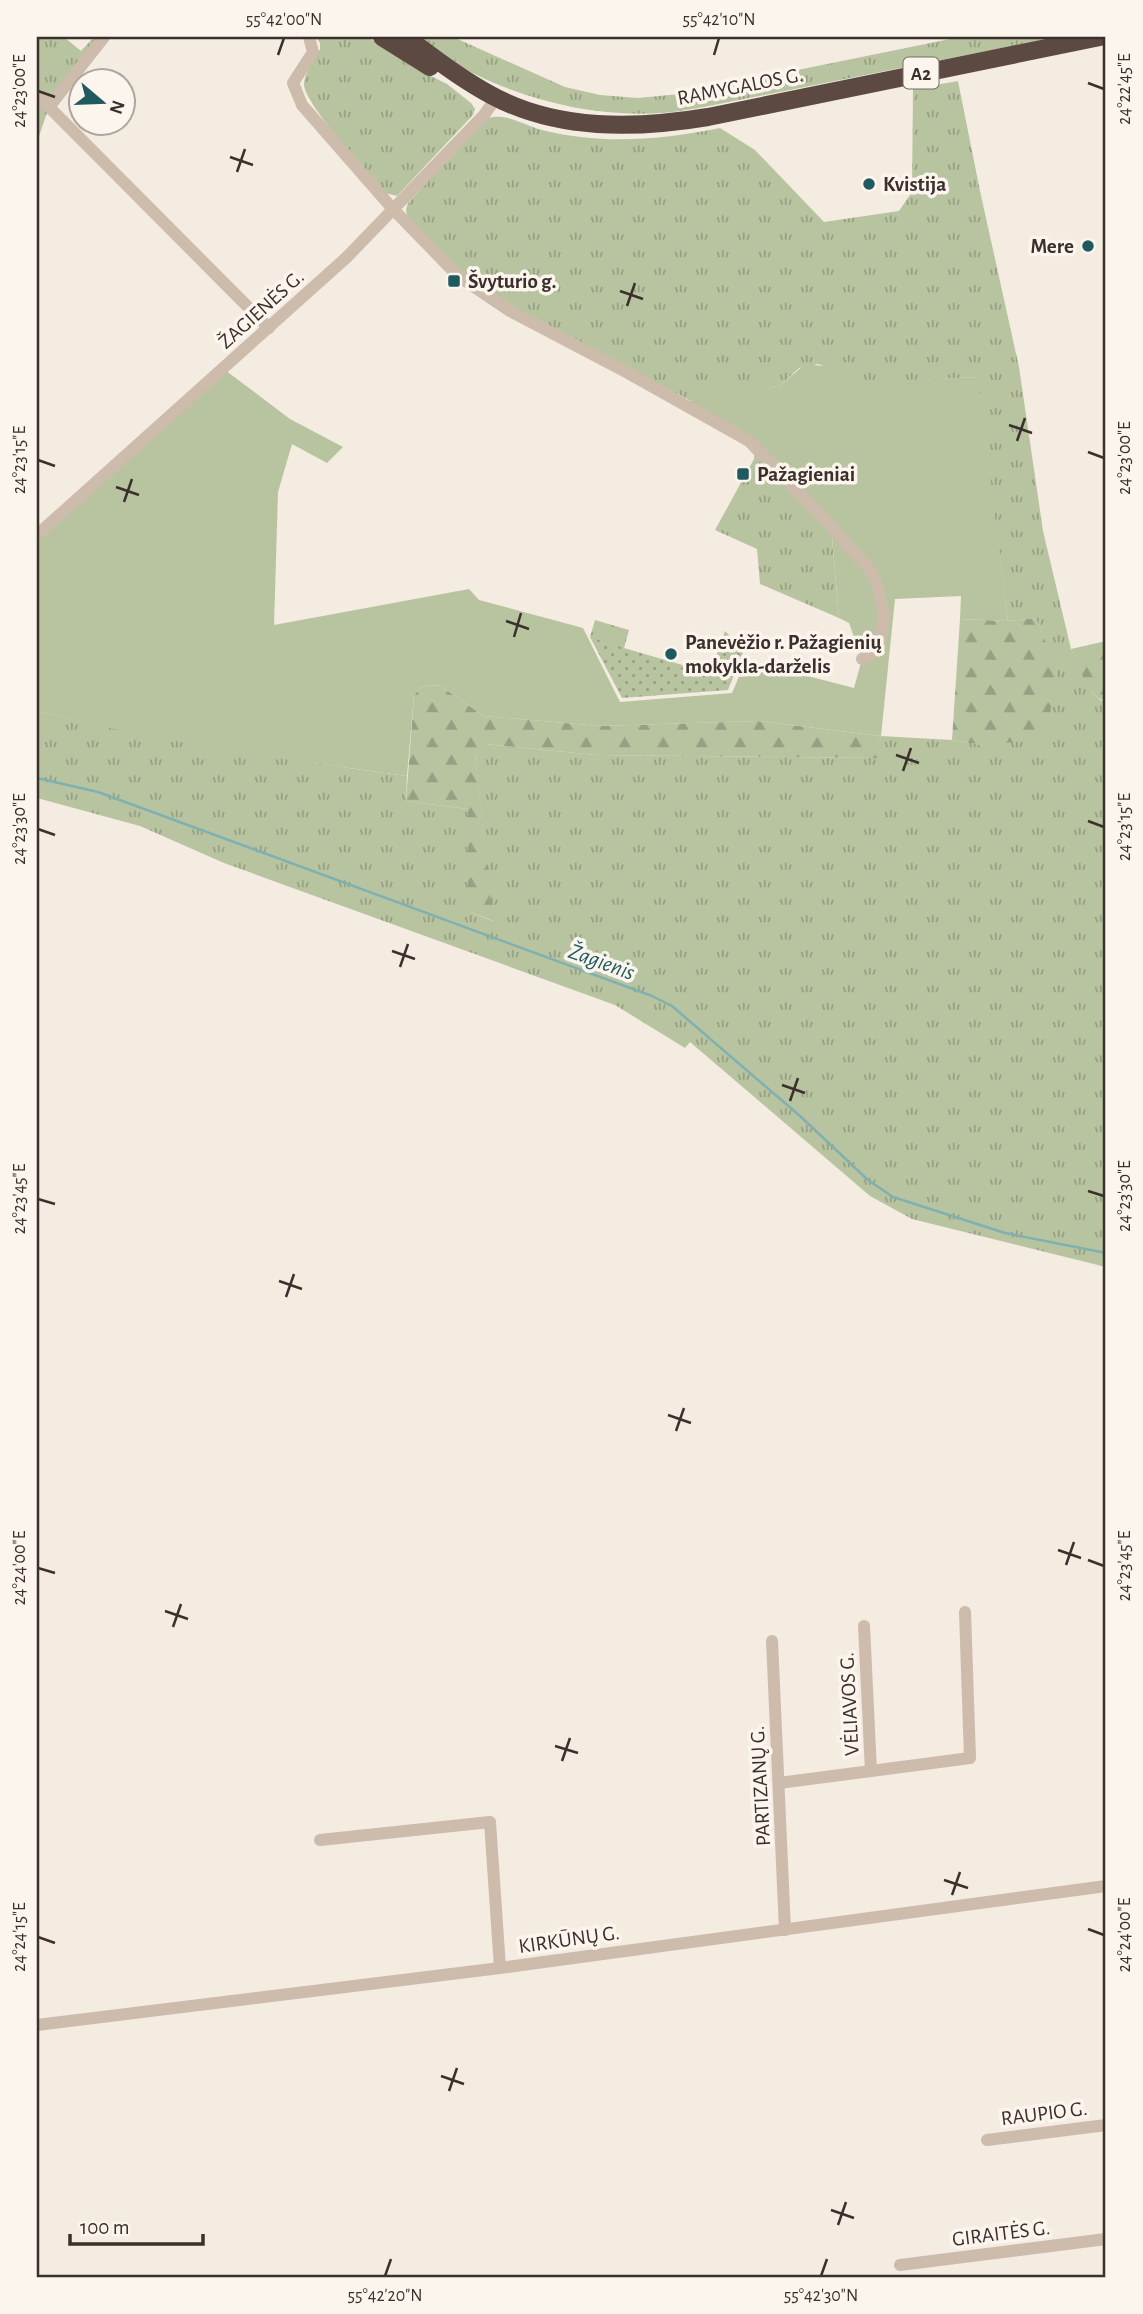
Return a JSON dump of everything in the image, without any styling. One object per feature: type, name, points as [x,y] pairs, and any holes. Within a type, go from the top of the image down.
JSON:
[{"type":"highway","name":"A2","points":[[382,37],[435,70],[493,96]]},
{"type":"highway","name":"RAMYGALOS G.","points":[[406,37],[493,96],[520,108],[573,122],[653,124],[708,117],[1100,37]]},
{"type":"street","points":[[49,107],[104,37]]},
{"type":"street","points":[[309,37],[313,52],[293,83],[302,105],[392,208],[458,276],[510,311],[749,441],[831,526],[869,569],[883,600],[880,642],[869,656],[862,659]]},
{"type":"street","points":[[37,95],[269,328]]},
{"type":"street","name":"ŽAGIENĖS G.","points":[[37,535],[347,257],[484,115],[493,96]]},
{"type":"street","points":[[872,1771],[970,1758],[965,1612]]},
{"type":"street","name":"VĖLIAVOS G.","points":[[779,1783],[872,1771],[864,1626]]},
{"type":"street","name":"PARTIZANŲ G.","points":[[772,1641],[785,1930]]},
{"type":"street","points":[[320,1840],[490,1822],[500,1968]]},
{"type":"street","name":"KIRKŪNŲ G.","points":[[37,2025],[500,1968],[1106,1886]]},
{"type":"street","name":"RAUPIO G.","points":[[987,2140],[1106,2125]]},
{"type":"street","name":"GIRAITĖS G.","points":[[900,2265],[1106,2239]]},
{"type":"green space","points":[[37,37],[64,37],[81,51],[94,37],[104,37],[81,66],[66,66],[66,85],[49,107],[37,142]]},
{"type":"green space","points":[[316,37],[368,37],[413,67],[447,84],[475,109],[473,115],[397,196],[385,193],[325,121],[306,92],[305,79],[320,49]]},
{"type":"green space","points":[[415,37],[453,37],[565,87],[600,95],[638,98],[680,94],[960,37],[1057,37],[704,107],[667,113],[629,114],[597,111],[532,97],[470,72]]},
{"type":"green space","points":[[958,81],[1019,367],[1043,531],[1071,649],[1092,692],[1106,702],[1106,1267],[912,1219],[870,1196],[690,1042],[685,1048],[615,1005],[224,863],[140,826],[37,798],[37,711],[221,748],[407,776],[406,801],[468,809],[468,911],[492,921],[475,754],[485,744],[596,755],[876,758],[881,736],[952,740],[983,745],[1056,670],[1036,618],[1008,621],[977,377],[866,383],[842,368],[832,369],[818,364],[799,368],[781,385],[766,389],[698,389],[691,401],[520,311],[449,263],[407,216],[406,210],[408,203],[485,119],[500,117],[542,130],[586,138],[653,138],[720,128],[755,150],[824,222],[899,211],[912,192],[913,89]]},
{"type":"green space","points":[[850,361],[866,382],[978,377],[1008,621],[960,619],[961,596],[895,599],[881,736],[757,721],[600,726],[484,716],[441,686],[430,685],[420,688],[414,695],[407,776],[255,755],[136,734],[37,711],[37,537],[225,370],[290,419],[343,447],[327,463],[292,444],[278,492],[274,625],[469,589],[479,600],[583,628],[620,702],[732,693],[746,660],[854,688],[862,659],[849,623],[839,618],[831,525],[749,441],[680,402],[691,401],[697,389],[766,389],[781,385],[805,364],[842,368]]},
{"type":"green space","points":[[755,447],[831,526],[839,618],[760,584],[757,549],[715,530],[754,459]]},
{"type":"green space","points":[[1036,618],[1057,670],[1046,739],[982,745],[952,740],[960,619],[1008,621]]},
{"type":"green space","points":[[595,620],[629,630],[624,648],[710,673],[725,631],[744,650],[728,690],[622,698],[590,637]]},
{"type":"green space","points":[[597,622],[626,631],[621,647],[592,638]]},
{"type":"green space","points":[[1106,641],[1106,702],[1099,699],[1089,687],[1071,649]]},
{"type":"green space","points":[[441,686],[484,716],[600,726],[757,721],[881,736],[877,758],[596,755],[485,744],[482,751],[475,754],[493,921],[468,911],[468,809],[406,801],[414,695],[420,688]]},
{"type":"waterway","name":"Žagienis","points":[[37,778],[98,792],[652,996],[672,1006],[800,1116],[868,1180],[893,1197],[1005,1233],[1106,1253]]},
{"type":"place","name":"Kvistija","points":[[869,184]]},
{"type":"place","name":"Mere","points":[[1088,246]]},
{"type":"place","name":"Švyturio g.","points":[[454,281]]},
{"type":"place","name":"Pažagieniai","points":[[743,474]]},
{"type":"place","name":"Panevėžio r. Pažagienių mokykla-darželis","points":[[671,654]]}]
